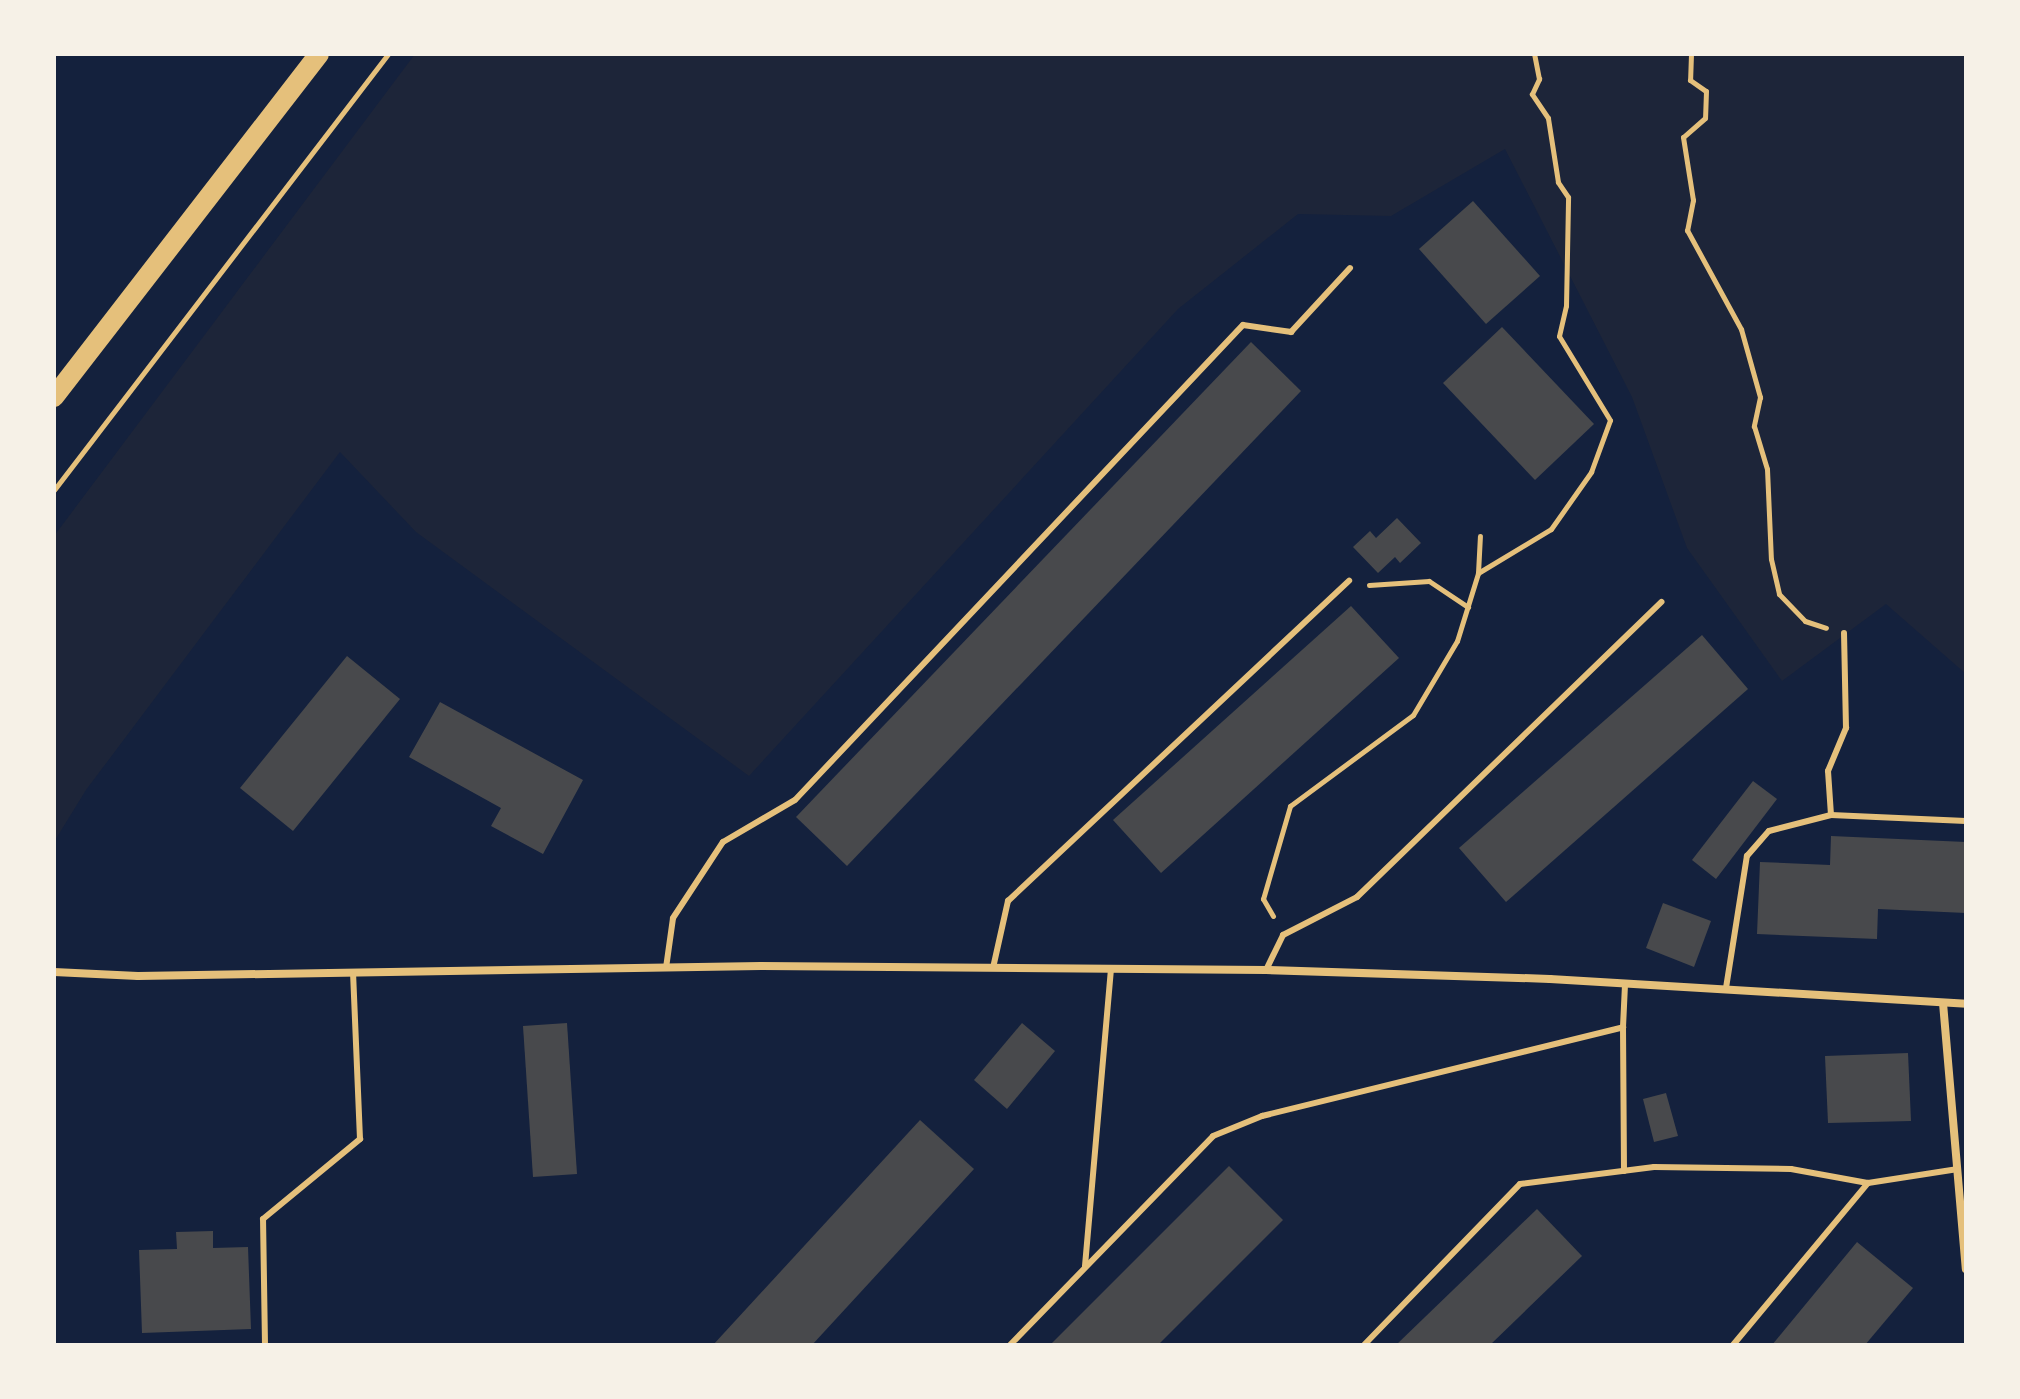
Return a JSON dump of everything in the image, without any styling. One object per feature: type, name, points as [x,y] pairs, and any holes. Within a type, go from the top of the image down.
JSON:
[{"type":"main road","points":[[54,397],[319,54]]},
{"type":"street","points":[[54,972],[353,974],[666,968],[1266,970],[1726,988],[1966,1004]]},
{"type":"street","points":[[1943,1003],[1966,1269]]},
{"type":"lane","points":[[666,968],[673,918],[723,842],[795,800],[1243,325],[1291,332],[1350,268]]},
{"type":"lane","points":[[993,968],[1008,901],[1349,581]]},
{"type":"lane","points":[[1266,970],[1283,935],[1357,897],[1661,602]]},
{"type":"lane","points":[[1831,815],[1828,771],[1846,728],[1844,633]]},
{"type":"lane","points":[[1726,988],[1747,856],[1769,831],[1831,815],[1966,821]]},
{"type":"lane","points":[[1085,1268],[1111,971]]},
{"type":"lane","points":[[265,1345],[263,1219],[360,1139],[353,974]]},
{"type":"lane","points":[[1624,1171],[1625,984]]},
{"type":"lane","points":[[1010,1345],[1213,1136],[1262,1116],[1623,1027]]},
{"type":"lane","points":[[1364,1345],[1520,1184],[1624,1171],[1791,1169],[1868,1183],[1958,1169]]},
{"type":"lane","points":[[1733,1345],[1868,1183]]},
{"type":"path","points":[[54,490],[388,54]]},
{"type":"path","points":[[1478,573],[1551,529],[1591,472],[1610,420],[1559,336],[1566,306],[1568,197],[1558,182],[1548,118],[1532,94],[1539,79],[1534,54]]},
{"type":"path","points":[[1691,54],[1690,80],[1706,91],[1705,118],[1683,137],[1693,200],[1687,230],[1741,329],[1760,397],[1754,426],[1767,469],[1771,559],[1779,594],[1805,621],[1844,633]]},
{"type":"path","points":[[1283,935],[1263,899],[1290,806],[1413,715],[1445,668],[1468,607],[1478,573],[1480,536]]},
{"type":"path","points":[[1349,581],[1380,587],[1429,581],[1468,607]]},
{"type":"shaded area","points":[[415,54],[1966,54],[1966,674],[1886,604],[1782,681],[1687,548],[1632,397],[1505,149],[1391,216],[1298,214],[1178,309],[749,776],[416,532],[340,452],[86,790],[54,842],[54,536]]},
{"type":"building","points":[[1473,201],[1540,276],[1486,324],[1419,249]]},
{"type":"building","points":[[1502,327],[1594,424],[1535,480],[1443,383]]},
{"type":"building","points":[[1251,342],[1301,391],[847,866],[796,817]]},
{"type":"building","points":[[1397,518],[1421,543],[1400,563],[1395,557],[1378,573],[1353,547],[1370,531],[1376,538]]},
{"type":"building","points":[[1351,606],[1399,658],[1161,873],[1113,820]]},
{"type":"building","points":[[1702,635],[1748,689],[1506,902],[1459,848]]},
{"type":"building","points":[[347,656],[400,699],[293,831],[240,788]]},
{"type":"building","points":[[440,702],[583,780],[543,854],[491,826],[501,808],[409,757]]},
{"type":"building","points":[[1753,781],[1777,799],[1716,879],[1692,860]]},
{"type":"building","points":[[1831,836],[1966,842],[1966,913],[1878,909],[1877,939],[1757,934],[1760,862],[1830,865]]},
{"type":"building","points":[[1663,903],[1711,921],[1694,967],[1646,948]]},
{"type":"building","points":[[567,1023],[577,1174],[533,1177],[523,1026]]},
{"type":"building","points":[[1022,1023],[1055,1051],[1007,1109],[974,1080]]},
{"type":"building","points":[[1908,1053],[1911,1121],[1828,1123],[1825,1056]]},
{"type":"building","points":[[1666,1093],[1678,1136],[1654,1142],[1643,1099]]},
{"type":"building","points":[[920,1120],[974,1169],[812,1345],[713,1345]]},
{"type":"building","points":[[1229,1166],[1283,1220],[1158,1345],[1050,1345]]},
{"type":"building","points":[[1537,1209],[1582,1256],[1490,1345],[1396,1345]]},
{"type":"building","points":[[213,1231],[213,1248],[248,1247],[251,1329],[142,1333],[139,1250],[177,1249],[176,1232]]},
{"type":"building","points":[[1857,1242],[1913,1288],[1865,1345],[1772,1345]]}]
